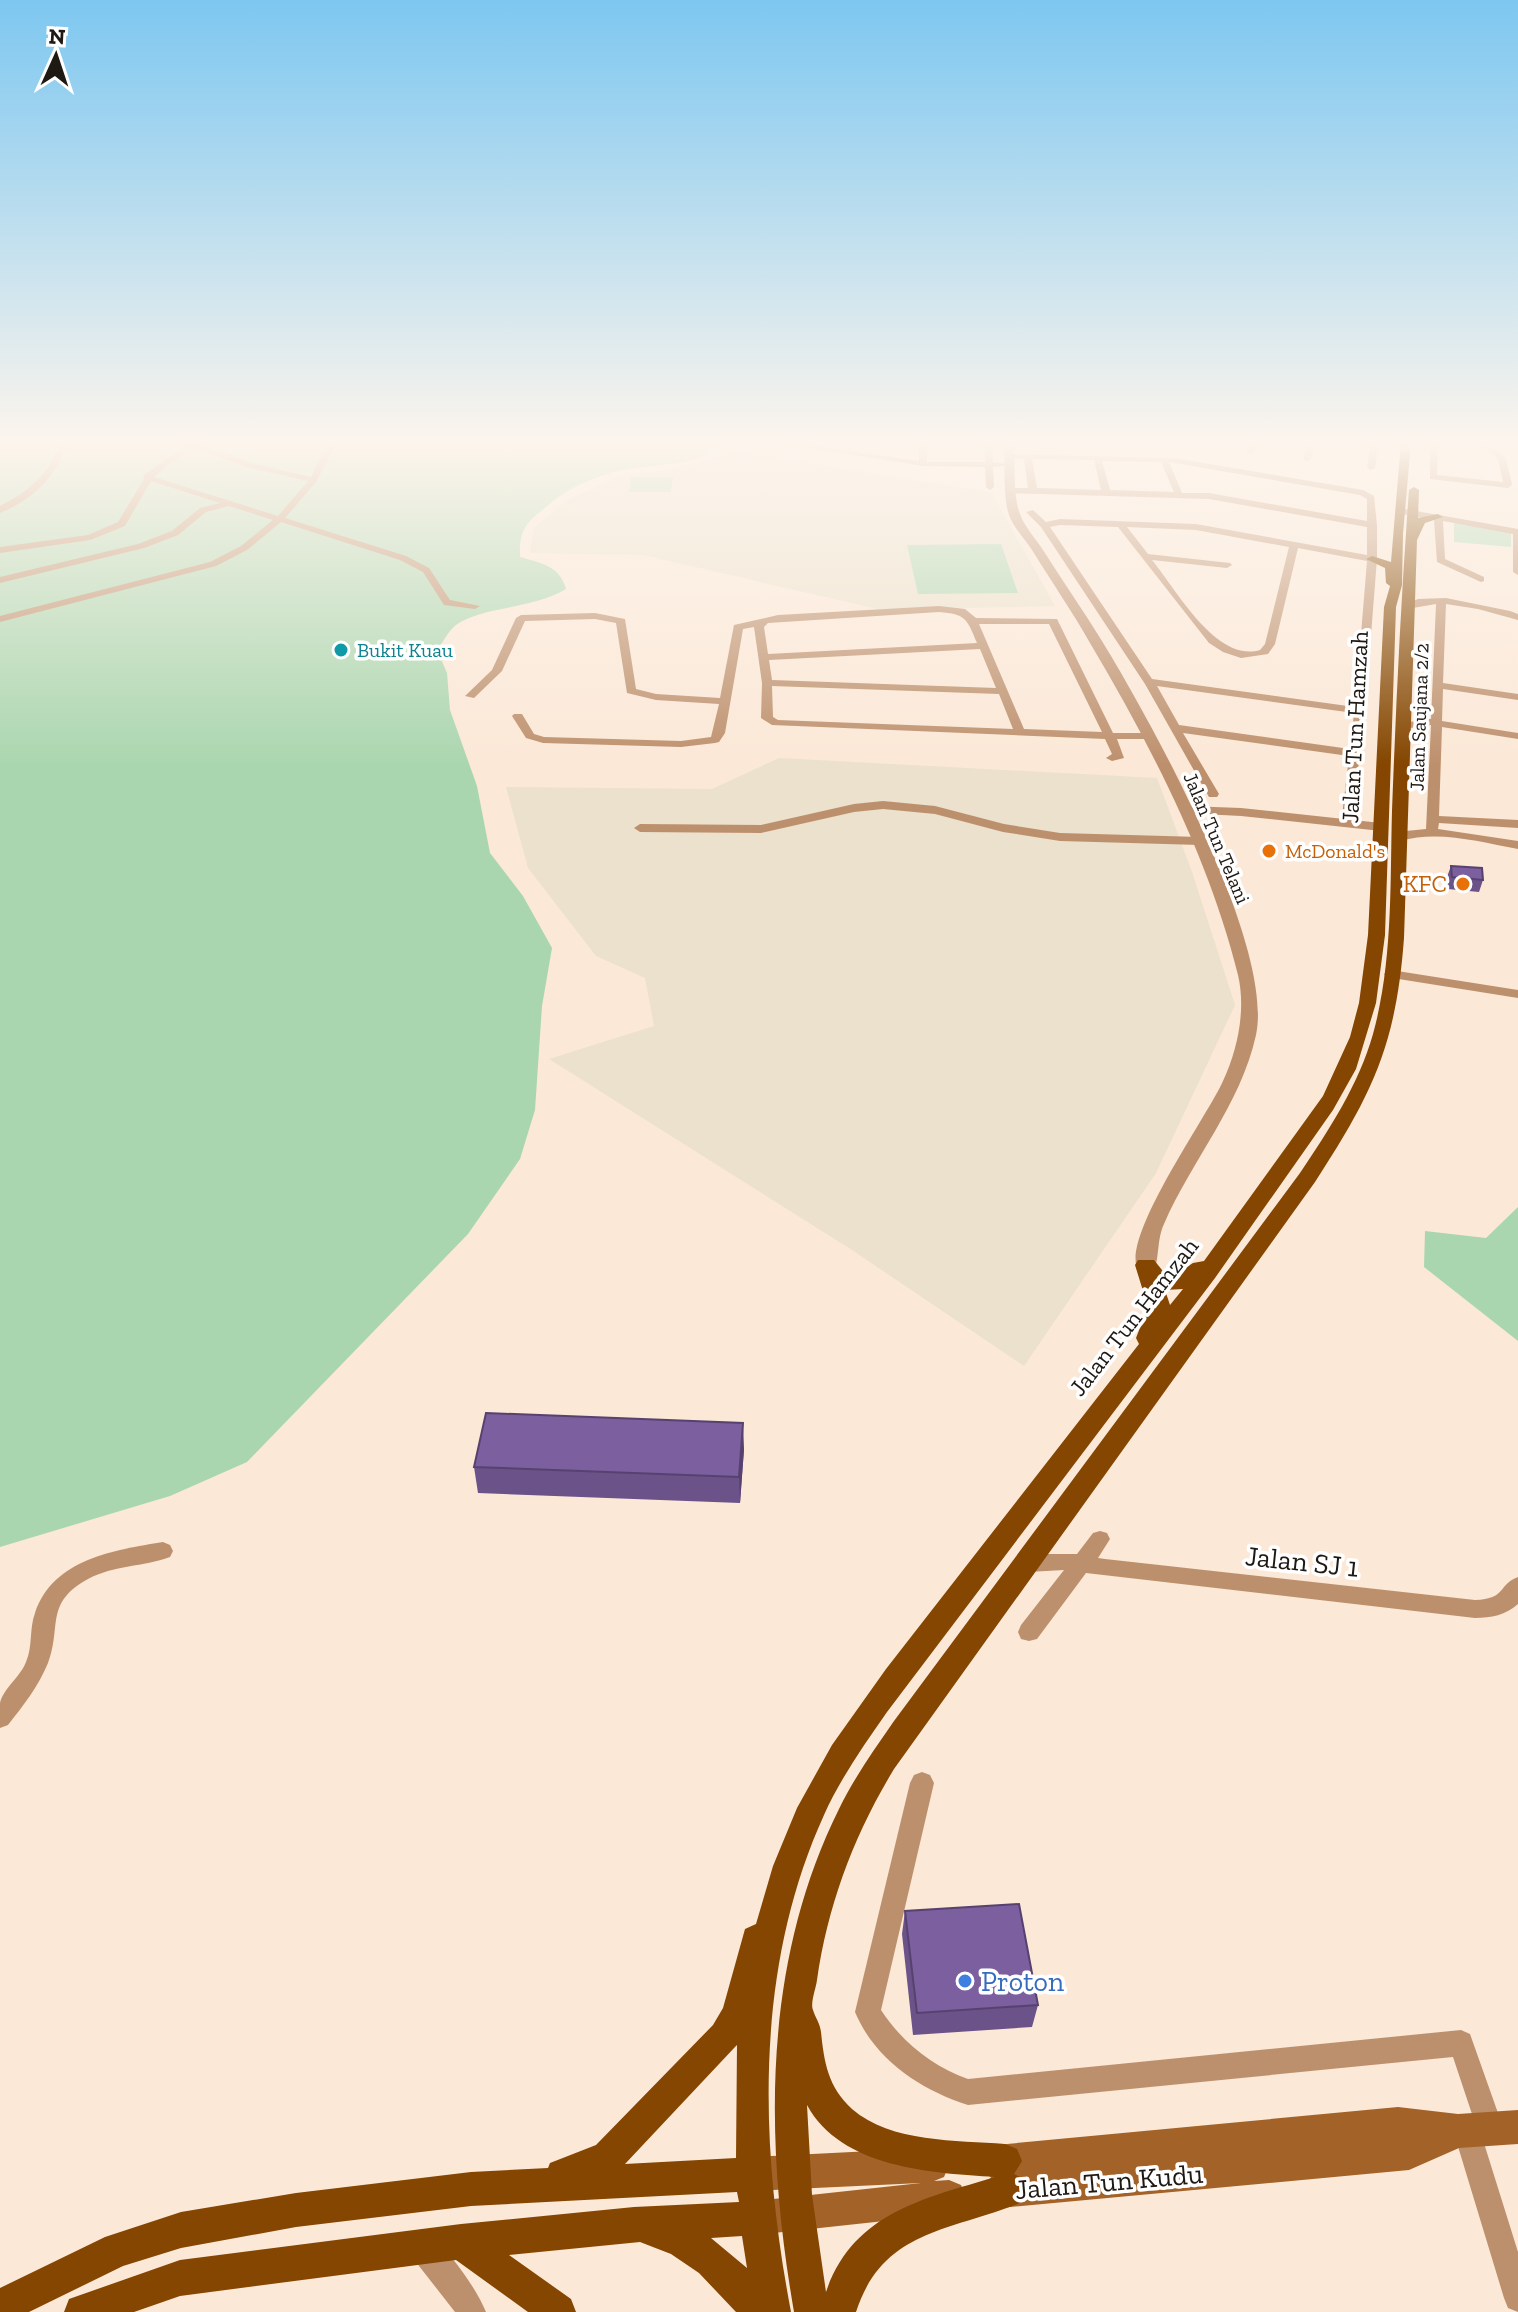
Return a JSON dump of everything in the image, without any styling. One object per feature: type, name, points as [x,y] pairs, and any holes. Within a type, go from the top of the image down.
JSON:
[{"type":"main road","points":[[1372,563],[1389,557],[1395,550]]},
{"type":"main road","name":"Jalan Tun Hamzah","points":[[773,2312],[756,2218],[752,2174],[752,2089],[756,2023],[778,1902],[798,1841],[813,1807],[860,1729],[1103,1405],[1167,1328],[1255,1209],[1339,1084],[1366,1012],[1393,827],[1403,718],[1401,601],[1396,585],[1401,550]]},
{"type":"main road","points":[[1372,563],[1392,569],[1401,601]]},
{"type":"main road","name":"Jalan Tun Hamzah","points":[[812,2312],[791,2172],[790,2055],[794,2012],[810,1940],[838,1844],[858,1802],[1147,1402],[1341,1124],[1376,1054],[1388,1011],[1391,974],[1401,601]]},
{"type":"main road","points":[[1146,1265],[1155,1277],[1165,1282],[1183,1283],[1255,1209]]},
{"type":"main road","points":[[1103,1405],[1160,1316],[1161,1306],[1146,1265]]},
{"type":"main road","points":[[0,2307],[118,2250],[181,2230],[296,2210],[471,2189],[589,2168],[608,2157],[724,2036],[737,2015],[773,1880],[788,1850],[798,1841]]},
{"type":"main road","points":[[810,1940],[804,2034],[806,2064],[818,2095],[837,2117],[863,2137],[891,2149],[1008,2176]]},
{"type":"main road","name":"Jalan Tun Kudu","points":[[752,2174],[1008,2176],[1409,2153],[1483,2129]]},
{"type":"main road","points":[[471,2189],[752,2174]]},
{"type":"main road","points":[[838,2312],[857,2262],[881,2238],[1008,2176]]},
{"type":"main road","name":"Jalan Tun Kudu","points":[[756,2218],[796,2215],[1008,2176]]},
{"type":"main road","points":[[82,2312],[180,2278],[461,2242],[634,2225],[756,2218]]},
{"type":"main road","points":[[634,2225],[674,2236],[703,2252],[732,2276],[758,2312]]},
{"type":"main road","points":[[461,2242],[558,2312]]},
{"type":"street","points":[[0,580],[125,550]]},
{"type":"street","points":[[0,619],[213,564],[242,550]]},
{"type":"street","points":[[378,550],[417,564],[432,577],[447,603],[475,606]]},
{"type":"street","name":"Jalan Tun Telani","points":[[1037,550],[1080,614],[1187,810],[1239,947],[1251,1006],[1247,1035],[1233,1080],[1152,1226],[1145,1253],[1146,1265]]},
{"type":"street","points":[[1061,550],[1149,682],[1213,794]]},
{"type":"street","points":[[1140,550],[1213,642],[1231,651],[1258,655],[1270,644],[1293,550]]},
{"type":"street","points":[[1312,550],[1372,563]]},
{"type":"street","points":[[1348,821],[1372,550]]},
{"type":"street","points":[[1440,550],[1440,560],[1481,579]]},
{"type":"street","points":[[1518,550],[1518,572]]},
{"type":"street","points":[[1145,556],[1227,565]]},
{"type":"street","points":[[1401,601],[1489,607],[1518,617]]},
{"type":"street","name":"Jalan Saujana 2/2","points":[[1430,828],[1429,722],[1437,685],[1441,603]]},
{"type":"street","points":[[518,716],[530,736],[543,740],[700,744],[717,737],[738,627],[778,618],[939,609],[962,611],[973,621],[1020,732]]},
{"type":"street","points":[[470,696],[497,671],[521,618],[595,616],[621,621],[631,691],[656,697],[724,701]]},
{"type":"street","points":[[973,621],[1053,621],[1119,757],[1112,758]]},
{"type":"street","points":[[761,623],[767,718],[776,723],[1148,736]]},
{"type":"street","points":[[763,657],[983,646]]},
{"type":"street","points":[[1149,682],[1360,711]]},
{"type":"street","points":[[767,683],[1001,691]]},
{"type":"street","points":[[1437,685],[1518,697]]},
{"type":"street","points":[[1403,718],[1518,736]]},
{"type":"street","points":[[1175,728],[1355,753]]},
{"type":"street","points":[[640,828],[761,829],[854,808],[883,805],[935,810],[989,825],[1060,837],[1200,841]]},
{"type":"street","points":[[1187,810],[1348,821],[1393,827],[1409,833],[1430,828],[1518,824]]},
{"type":"street","points":[[1430,828],[1518,845]]},
{"type":"street","points":[[1391,974],[1518,994]]},
{"type":"street","points":[[1054,1529],[1075,1563]]},
{"type":"street","points":[[1029,1632],[1075,1563],[1100,1539]]},
{"type":"street","points":[[0,1718],[28,1682],[39,1658],[45,1615],[53,1598],[68,1582],[89,1568],[117,1559],[163,1551]]},
{"type":"street","name":"Jalan SJ 1","points":[[1028,1563],[1075,1563],[1475,1609],[1493,1609],[1506,1603],[1518,1586]]},
{"type":"street","points":[[922,1783],[868,2012],[908,2059],[946,2087],[968,2092],[1461,2043],[1483,2129],[1518,2298]]},
{"type":"street","points":[[422,2247],[461,2294],[471,2312]]},
{"type":"shaded area","points":[[530,550],[1024,550],[1055,606],[882,610],[643,555],[530,553]]},
{"type":"shaded area","points":[[779,758],[1157,778],[1192,872],[1235,1005],[1156,1173],[1024,1366],[852,1250],[549,1059],[654,1026],[645,978],[596,956],[528,868],[506,787],[712,789]]},
{"type":"green space","points":[[0,550],[520,550],[520,557],[554,570],[566,589],[538,601],[466,619],[453,627],[437,650],[447,673],[450,710],[477,786],[490,853],[523,896],[552,948],[542,1006],[535,1110],[520,1159],[468,1234],[247,1462],[170,1496],[0,1547]]},
{"type":"green space","points":[[908,550],[1003,550],[1018,593],[918,594]]},
{"type":"green space","points":[[1518,1207],[1518,1341],[1424,1267],[1425,1231],[1486,1238]]},
{"type":"building","points":[[1451,866],[1482,868],[1483,880],[1452,877]]},
{"type":"building","points":[[486,1413],[743,1423],[739,1477],[474,1467]]},
{"type":"building","name":"Proton","points":[[1019,1904],[1038,2005],[917,2013],[905,1911]]},
{"type":"place","name":"Bukit Kuau","points":[[341,650]]},
{"type":"place","name":"McDonald's","points":[[1269,851]]},
{"type":"place","name":"KFC","points":[[1463,884]]},
{"type":"place","name":"Proton","points":[[965,1981]]}]
